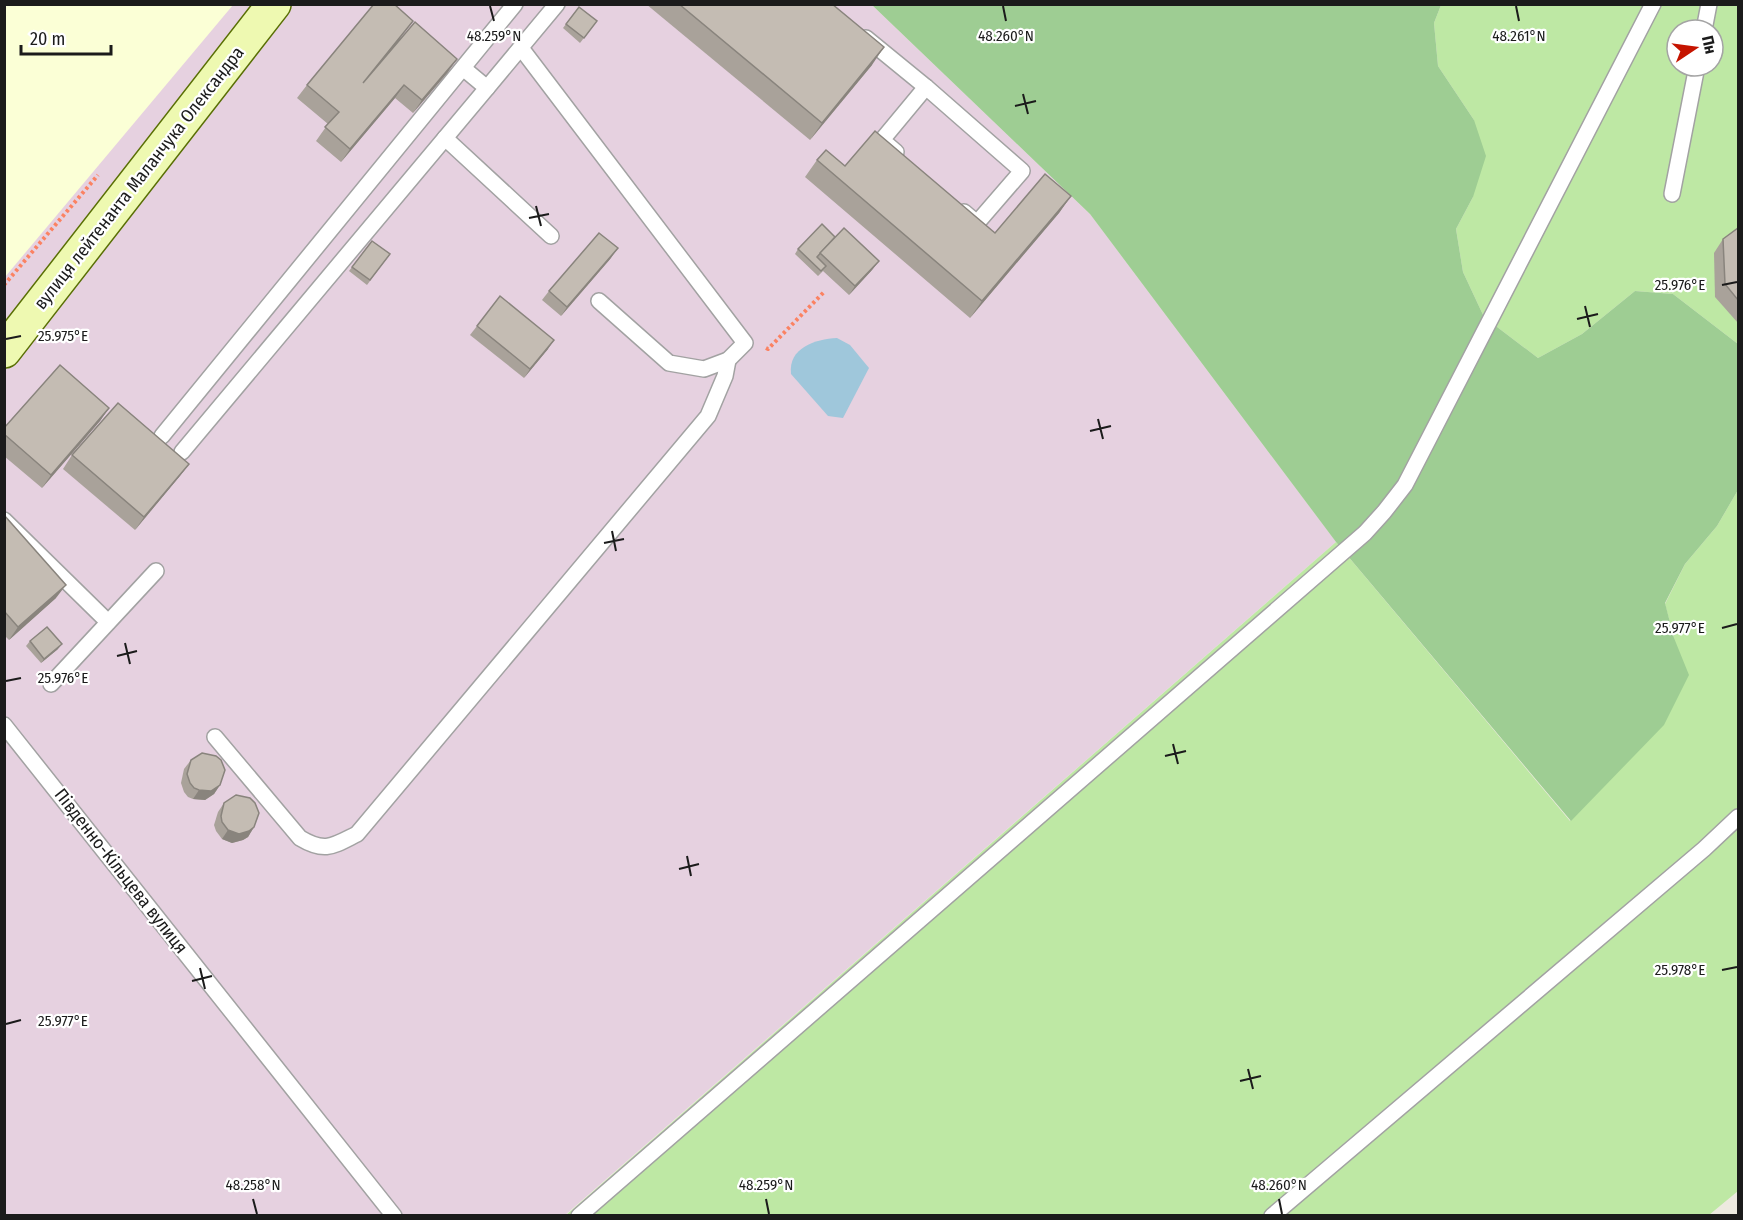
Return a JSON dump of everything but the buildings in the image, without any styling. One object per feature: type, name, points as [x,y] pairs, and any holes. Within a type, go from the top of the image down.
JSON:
[{"type":"street","name":"вулиця лейтенанта Маланчука Олександра","points":[[4,351],[274,4]]},
{"type":"lane","points":[[162,436],[515,4]]},
{"type":"lane","points":[[182,452],[557,4]]},
{"type":"lane","points":[[579,1215],[1365,534],[1405,484],[1653,4]]},
{"type":"lane","points":[[852,27],[926,87],[1022,171],[977,223],[951,200]]},
{"type":"lane","points":[[521,48],[746,343],[728,360],[704,369],[669,363],[599,301]]},
{"type":"lane","points":[[463,68],[487,88]]},
{"type":"lane","points":[[1672,194],[1695,78]]},
{"type":"lane","points":[[908,162],[882,140],[926,87]]},
{"type":"lane","points":[[445,138],[551,236]]},
{"type":"lane","points":[[215,737],[300,838],[316,847],[334,845],[357,834],[708,416],[725,376],[728,360]]},
{"type":"lane","points":[[4,519],[108,622]]},
{"type":"lane","points":[[51,684],[156,572]]},
{"type":"lane","name":"Південно-Кільцева вулиця","points":[[4,724],[394,1215]]},
{"type":"lane","points":[[1272,1215],[1704,849],[1738,817]]},
{"type":"path","points":[[746,343],[768,349],[825,291]]},
{"type":"shaded area","points":[[4,5],[233,5],[5,277]]},
{"type":"shaded area","points":[[5,5],[872,5],[1090,214],[1336,542],[565,1215],[5,1216]]},
{"type":"green space","points":[[872,5],[1441,5],[1434,23],[1438,66],[1474,120],[1486,156],[1473,197],[1456,229],[1463,272],[1484,317],[1538,358],[1582,334],[1635,291],[1673,294],[1738,344],[1738,490],[1717,526],[1685,564],[1665,603],[1674,638],[1689,675],[1664,725],[1571,821],[1336,542],[1090,214]]},
{"type":"green space","points":[[1441,5],[1738,5],[1738,344],[1673,294],[1635,291],[1582,334],[1538,358],[1484,317],[1463,272],[1456,229],[1473,197],[1474,120],[1438,66],[1434,23]]},
{"type":"green space","points":[[1738,490],[1738,1191],[1709,1215],[565,1216],[1336,542],[1570,821],[1674,638],[1665,604],[1685,564],[1717,526]]},
{"type":"water","points":[[837,338],[850,345],[869,368],[843,418],[828,416],[791,374],[791,365],[798,351],[820,340]]}]
